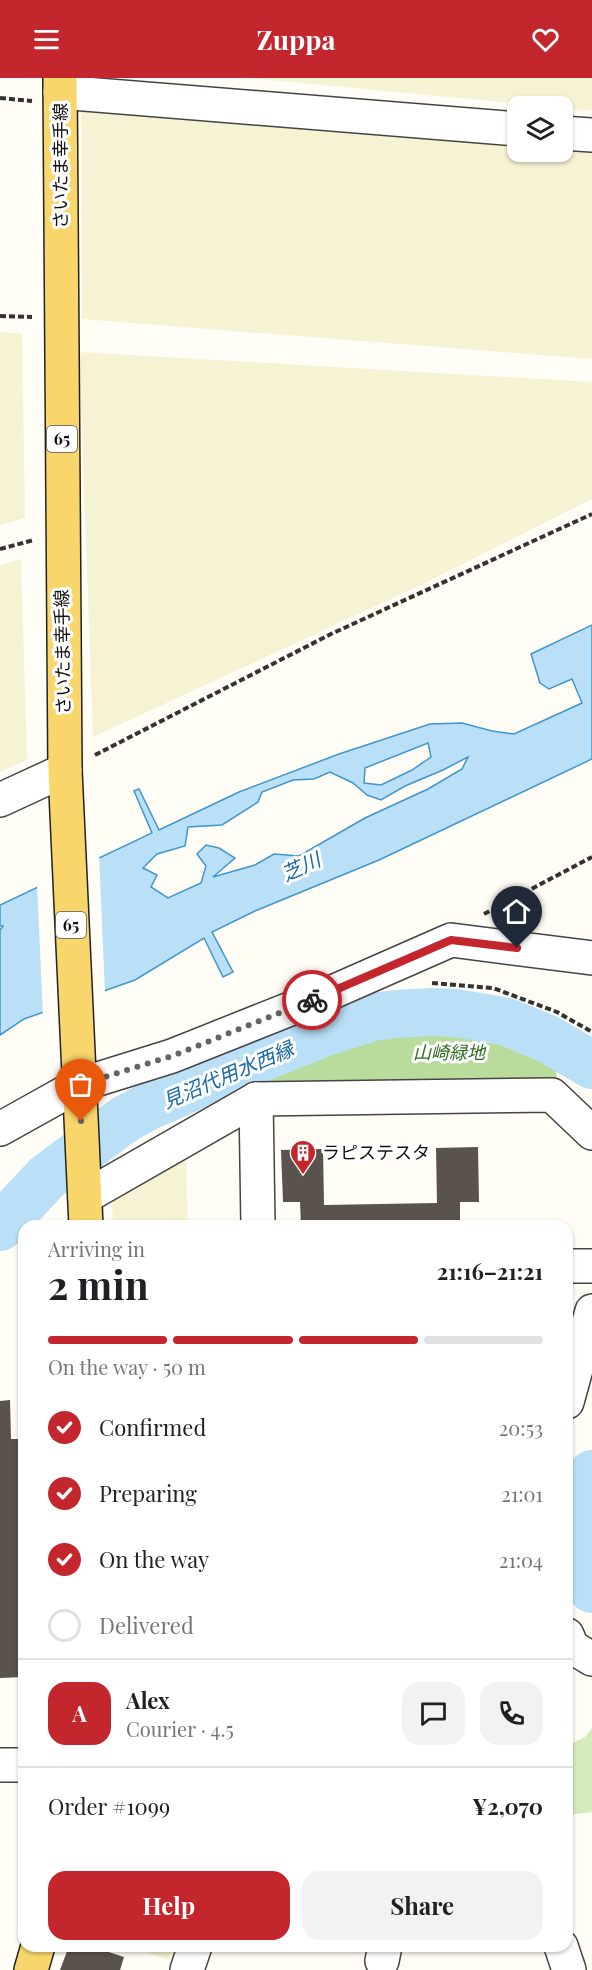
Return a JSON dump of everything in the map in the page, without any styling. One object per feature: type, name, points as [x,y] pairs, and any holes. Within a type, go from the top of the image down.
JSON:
[{"type":"main road","name":"さいたま幸手線","points":[[60,85],[65,785],[85,1200]]},
{"type":"main road","points":[[31,1970],[36,1952]]},
{"type":"street","points":[[60,85],[507,128]]},
{"type":"street","points":[[573,134],[592,135]]},
{"type":"street","points":[[0,800],[65,785]]},
{"type":"street","points":[[0,1129],[79,1085],[172,1056],[335,991],[451,940],[589,960]]},
{"type":"street","points":[[85,1200],[256,1099],[552,1095],[592,1134]]},
{"type":"street","points":[[256,1099],[258,1220]]},
{"type":"street","points":[[573,1266],[592,1266]]},
{"type":"street","points":[[573,1380],[592,1311]]},
{"type":"street","points":[[573,1648],[592,1659]]},
{"type":"street","points":[[0,1765],[18,1765]]},
{"type":"street","points":[[187,1970],[193,1952]]},
{"type":"street","points":[[563,1952],[569,1970]]},
{"type":"path","points":[[65,785],[148,730],[233,684],[331,634],[592,514]]},
{"type":"path","points":[[451,940],[468,923],[592,857]]},
{"type":"path","points":[[422,982],[493,988],[557,1012],[592,1032]]},
{"type":"shaded area","points":[[249,78],[592,78],[592,111],[573,109],[573,96],[507,96],[507,103]]},
{"type":"shaded area","points":[[81,105],[507,137],[507,162],[573,162],[573,143],[592,144],[592,359],[82,319]]},
{"type":"shaded area","points":[[0,332],[22,334],[25,518],[0,525]]},
{"type":"shaded area","points":[[79,352],[592,382],[592,499],[421,585],[93,737]]},
{"type":"shaded area","points":[[21,559],[27,760],[0,772],[0,565]]},
{"type":"shaded area","points":[[186,1156],[188,1220],[113,1220],[112,1203],[115,1196]]},
{"type":"shaded area","points":[[146,1952],[172,1952],[169,1960]]},
{"type":"green space","name":"山崎緑地","points":[[451,1022],[497,1032],[555,1056],[557,1083],[256,1085],[254,1076],[342,1041],[392,1027]]},
{"type":"green space","points":[[592,1728],[592,1812],[573,1814],[573,1743],[585,1737]]},
{"type":"water","name":"芝川","points":[[592,625],[592,759],[379,860],[255,911],[212,932],[233,972],[223,977],[204,938],[135,980],[24,1019],[0,1035],[0,930],[3,926],[0,926],[0,905],[152,833],[134,791],[139,789],[159,830],[239,792],[339,754],[430,724],[462,723],[514,734],[582,703],[572,679],[549,689],[540,683],[531,654]],"holes":[[[428,743],[431,757],[412,770],[381,785],[364,783],[365,768]],[[468,757],[462,769],[428,789],[365,818],[299,856],[274,854],[255,865],[213,877],[235,858],[219,848],[206,845],[197,854],[206,866],[201,883],[168,898],[151,887],[157,875],[143,868],[157,854],[185,846],[188,827],[222,825],[258,802],[262,792],[293,780],[314,779],[330,772],[353,783],[367,795],[381,800],[405,786]]]},
{"type":"pier","points":[[99,854],[105,994],[43,1016],[37,883]]},
{"type":"building","name":"ラピステスタ","points":[[478,1147],[479,1202],[460,1202],[460,1220],[301,1220],[300,1202],[283,1202],[281,1150],[323,1149],[324,1205],[437,1203],[436,1148]]},
{"type":"building","points":[[10,1400],[11,1439],[18,1439],[18,1677],[0,1678],[0,1401]]},
{"type":"building","points":[[67,1952],[109,1952],[124,1957],[120,1970],[60,1970]]},
{"type":"waterway","name":"見沼代用水西縁","points":[[0,1227],[47,1177],[125,1119],[229,1071],[323,1033],[373,1017],[434,1012],[455,1013],[507,1022],[548,1039],[592,1065]]},
{"type":"waterway","name":"見沼代用水西縁","points":[[592,1474],[579,1532],[581,1559],[592,1589]]},
{"type":"way so far","points":[[81,1121],[79,1085],[172,1056],[312,1000]]},
{"type":"place","name":"ラピステスタ","points":[[303,1176]]},
{"type":"route","points":[[312,1000],[451,940],[517,948]]}]
